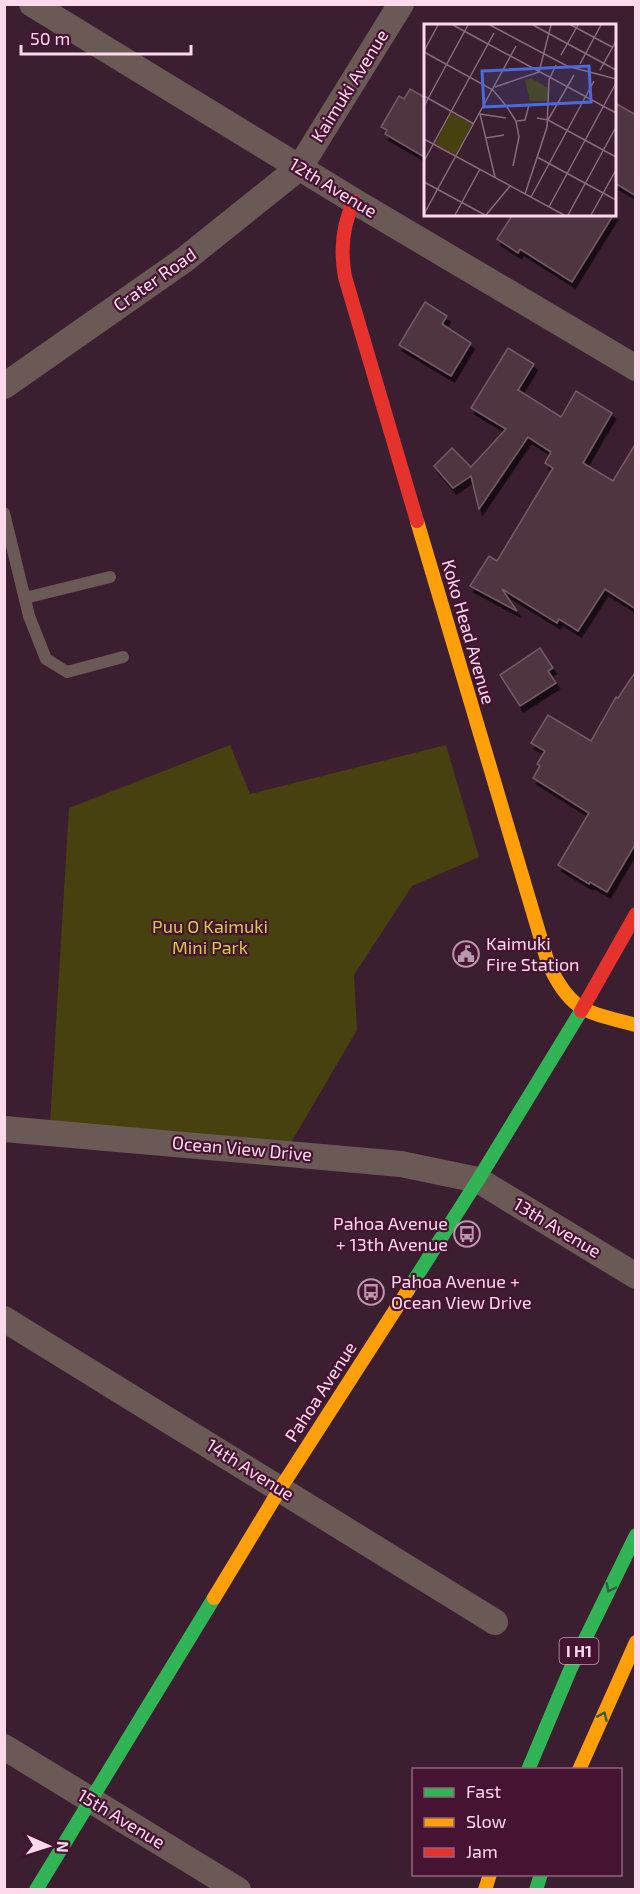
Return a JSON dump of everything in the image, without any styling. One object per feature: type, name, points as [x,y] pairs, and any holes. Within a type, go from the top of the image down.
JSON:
[{"type":"main road","name":"Koko Head Avenue","points":[[354,201],[345,218],[341,237],[341,258],[345,277],[543,948],[554,977],[565,993],[582,1010]]},
{"type":"main road","name":"Pahoa Avenue","points":[[36,1890],[280,1489],[478,1180],[582,1010],[636,914]]},
{"type":"main road","points":[[582,1010],[636,1025]]},
{"type":"main road","name":"I H1","points":[[529,1768],[570,1670],[636,1535]]},
{"type":"main road","name":"I H1","points":[[580,1768],[636,1642]]},
{"type":"street","name":"12th Avenue","points":[[32,4],[354,201],[636,368]]},
{"type":"street","name":"Kaimuki Avenue","points":[[300,167],[401,4]]},
{"type":"street","name":"Crater Road","points":[[4,386],[184,260],[300,167]]},
{"type":"street","name":"Ocean View Drive","points":[[4,1129],[401,1164],[478,1180]]},
{"type":"street","name":"13th Avenue","points":[[478,1180],[636,1276]]},
{"type":"street","name":"14th Avenue","points":[[4,1319],[495,1622]]},
{"type":"street","name":"15th Avenue","points":[[4,1747],[238,1890]]},
{"type":"lane","points":[[4,513],[29,616],[46,659],[67,672],[123,657]]},
{"type":"lane","points":[[24,598],[110,577]]},
{"type":"green space","name":"Puu O Kaimuki Mini Park","points":[[230,745],[250,794],[446,745],[479,857],[412,886],[354,975],[357,1030],[289,1146],[50,1124],[69,808]]},
{"type":"building","points":[[410,89],[424,97],[424,157],[385,134],[387,130],[381,127],[399,96],[404,99]]},
{"type":"building","points":[[616,104],[636,115],[636,196],[616,184]]},
{"type":"building","points":[[512,216],[613,216],[572,282],[520,249],[518,253],[497,239]]},
{"type":"building","points":[[425,302],[447,316],[442,324],[471,343],[451,376],[399,345]]},
{"type":"building","points":[[508,348],[534,364],[518,390],[561,417],[576,391],[612,413],[583,463],[613,481],[636,443],[636,609],[605,589],[578,631],[559,619],[557,623],[502,589],[517,611],[470,586],[489,556],[497,561],[553,468],[545,463],[551,452],[528,437],[479,509],[471,476],[453,488],[434,466],[452,448],[471,467],[506,429],[471,408]]},
{"type":"building","points":[[540,648],[553,668],[548,671],[556,683],[520,706],[500,675]]},
{"type":"building","points":[[636,671],[636,843],[607,892],[558,865],[589,813],[533,778],[540,766],[537,764],[545,751],[531,743],[548,715],[591,741],[616,697],[618,698]]},
{"type":"traffic: fast","points":[[408,1290],[581,1011]]},
{"type":"traffic: fast","points":[[529,1768],[570,1670],[636,1535]]},
{"type":"traffic: fast","points":[[36,1890],[214,1598]]},
{"type":"traffic: fast","points":[[536,1890],[540,1876]]},
{"type":"traffic: slow","points":[[417,521],[548,963],[565,992],[582,1008],[636,1025]]},
{"type":"traffic: slow","points":[[214,1598],[280,1489],[408,1290]]},
{"type":"traffic: slow","points":[[580,1768],[636,1642]]},
{"type":"traffic: slow","points":[[485,1890],[489,1876]]},
{"type":"traffic: jam","points":[[354,201],[343,238],[345,277],[417,521]]},
{"type":"traffic: jam","points":[[581,1011],[636,914]]},
{"type":"place","name":"Kaimuki Fire Station","points":[[466,954]]},
{"type":"place","name":"Pahoa Avenue + 13th Avenue","points":[[467,1234]]},
{"type":"place","name":"Pahoa Avenue + Ocean View Drive","points":[[371,1292]]}]
